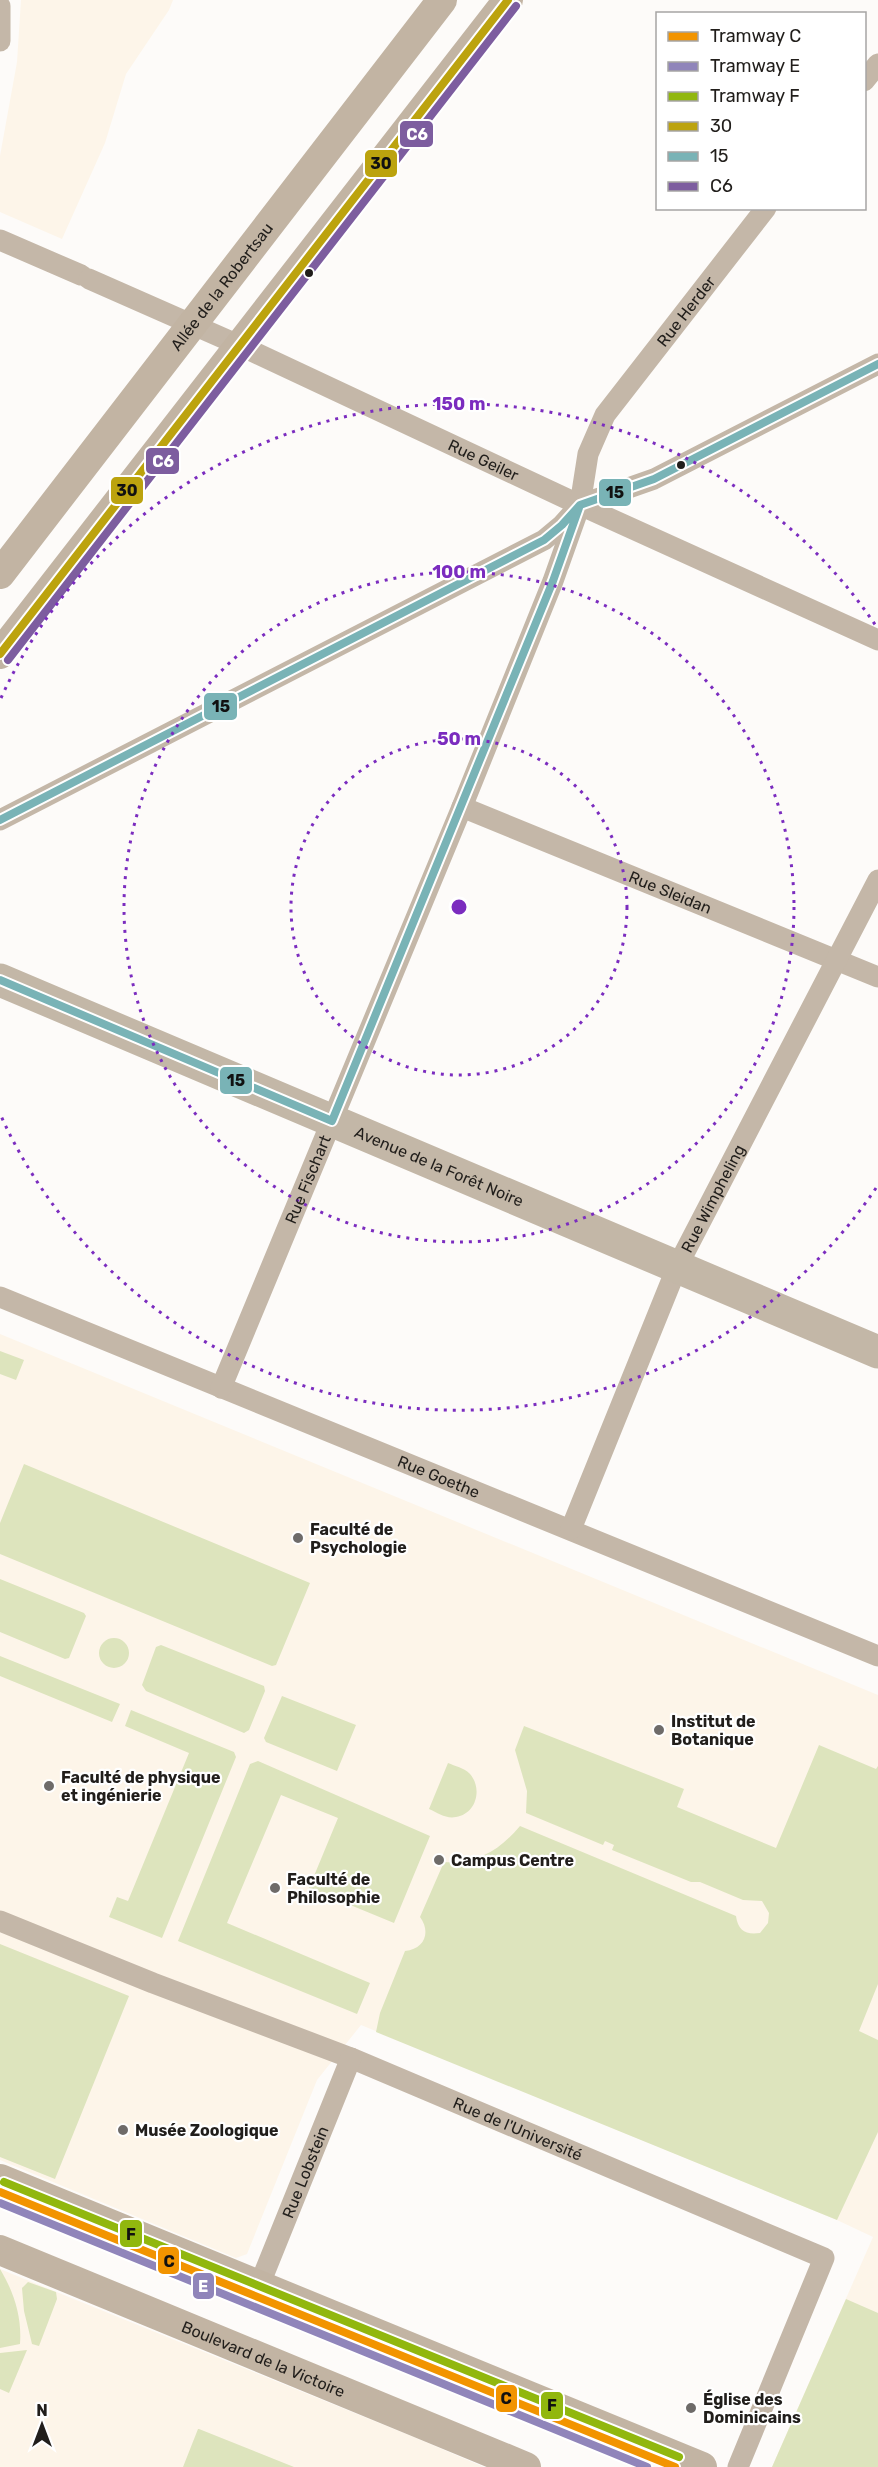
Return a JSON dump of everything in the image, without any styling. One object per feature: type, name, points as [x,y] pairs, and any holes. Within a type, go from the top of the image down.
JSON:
[{"type":"main road","name":"Allée de la Robertsau","points":[[0,574],[442,0]]},
{"type":"main road","points":[[0,654],[508,0]]},
{"type":"main road","name":"Avenue de la Forêt Noire","points":[[0,980],[878,1352]]},
{"type":"main road","points":[[0,2179],[702,2467]]},
{"type":"main road","name":"Boulevard de la Victoire","points":[[0,2250],[525,2467]]},
{"type":"street","points":[[0,6],[0,41]]},
{"type":"street","points":[[866,79],[878,64]]},
{"type":"street","name":"Rue Herder","points":[[580,505],[588,454],[605,415],[764,210]]},
{"type":"street","name":"Rue Geiler","points":[[0,240],[191,326],[241,346],[580,505],[878,640]]},
{"type":"street","points":[[0,820],[544,540],[580,505],[654,479],[878,364]]},
{"type":"street","name":"Rue Fischart","points":[[221,1388],[462,807],[580,505]]},
{"type":"street","name":"Rue Sleidan","points":[[462,807],[878,977]]},
{"type":"street","name":"Rue Wimpheling","points":[[571,1529],[677,1267],[878,880]]},
{"type":"street","name":"Rue Goethe","points":[[0,1298],[878,1656]]},
{"type":"street","name":"Rue de l'Université","points":[[0,1921],[153,1983],[351,2058],[824,2258],[738,2467]]},
{"type":"street","name":"Rue Lobstein","points":[[259,2286],[351,2058]]},
{"type":"shaded area","points":[[21,0],[173,0],[169,10],[126,74],[105,143],[62,239],[0,212],[0,156],[17,62]]},
{"type":"shaded area","name":"Campus Centre","points":[[0,1334],[878,1695],[878,2467],[772,2467],[873,2237],[837,2220],[361,2025],[317,2080],[247,2254],[236,2258],[0,2160]]},
{"type":"shaded area","points":[[0,2269],[416,2438],[484,2467],[0,2467]]},
{"type":"green space","points":[[0,1351],[24,1360],[16,1380],[0,1374]]},
{"type":"green space","points":[[24,1464],[310,1583],[276,1665],[272,1666],[0,1554],[0,1523]]},
{"type":"green space","points":[[0,1579],[84,1613],[86,1616],[69,1658],[65,1659],[0,1632]]},
{"type":"green space","points":[[114,1638],[125,1642],[129,1653],[125,1664],[114,1668],[103,1664],[99,1653],[103,1642]]},
{"type":"green space","points":[[161,1645],[264,1686],[265,1691],[249,1730],[244,1733],[146,1691],[142,1685],[156,1647]]},
{"type":"green space","points":[[0,1656],[120,1704],[112,1722],[0,1676]]},
{"type":"green space","points":[[282,1696],[356,1725],[337,1771],[266,1742],[264,1738]]},
{"type":"green space","points":[[131,1710],[234,1752],[236,1757],[162,1938],[109,1917],[117,1897],[128,1901],[189,1753],[125,1726]]},
{"type":"green space","points":[[524,1726],[684,1789],[677,1807],[776,1848],[819,1745],[876,1769],[878,1766],[878,1984],[859,2031],[878,2040],[878,2132],[837,2220],[376,2032],[380,2013],[405,1951],[417,1947],[424,1939],[425,1928],[420,1917],[444,1862],[467,1861],[486,1854],[504,1842],[520,1826],[736,1916],[744,1931],[760,1933],[768,1923],[769,1913],[762,1901],[743,1900],[700,1882],[691,1882],[612,1850],[614,1845],[605,1841],[603,1845],[526,1813],[527,1791],[515,1750]]},
{"type":"green space","points":[[258,1761],[430,1836],[394,1923],[309,1888],[338,1818],[281,1795],[227,1923],[370,1983],[357,2014],[178,1941],[250,1764]]},
{"type":"green space","points":[[448,1763],[467,1771],[476,1785],[476,1799],[473,1805],[469,1811],[456,1817],[445,1816],[429,1809]]},
{"type":"green space","points":[[0,1944],[129,1996],[55,2179],[0,2157]]},
{"type":"green space","points":[[0,2269],[16,2305],[20,2324],[20,2344],[0,2348]]},
{"type":"green space","points":[[28,2282],[56,2292],[57,2299],[39,2346],[32,2344],[24,2311],[22,2288]]},
{"type":"green space","points":[[846,2299],[878,2313],[878,2467],[772,2467]]},
{"type":"green space","points":[[27,2350],[9,2393],[0,2389],[0,2353]]},
{"type":"green space","points":[[199,2429],[294,2467],[183,2467]]},
{"type":"tram line","name":"F","points":[[4,2182],[679,2457]]},
{"type":"tram line","name":"C","points":[[0,2192],[675,2467]]},
{"type":"tram line","name":"E","points":[[0,2203],[647,2467]]},
{"type":"transit line","name":"30","points":[[0,654],[508,0]]},
{"type":"transit line","name":"C6","points":[[8,660],[516,6]]},
{"type":"transit line","name":"15","points":[[0,820],[544,540],[580,505],[654,479],[878,364]]},
{"type":"transit line","name":"15","points":[[0,980],[332,1121],[553,581],[580,505]]},
{"type":"place","name":"Faculté de Psychologie","points":[[298,1538]]},
{"type":"place","name":"Institut de Botanique","points":[[659,1730]]},
{"type":"place","name":"Faculté de physique et ingénierie","points":[[49,1786]]},
{"type":"place","name":"Campus Centre","points":[[439,1860]]},
{"type":"place","name":"Faculté de Philosophie","points":[[275,1888]]},
{"type":"place","name":"Musée Zoologique","points":[[123,2130]]},
{"type":"place","name":"Église des Dominicains","points":[[691,2408]]}]
